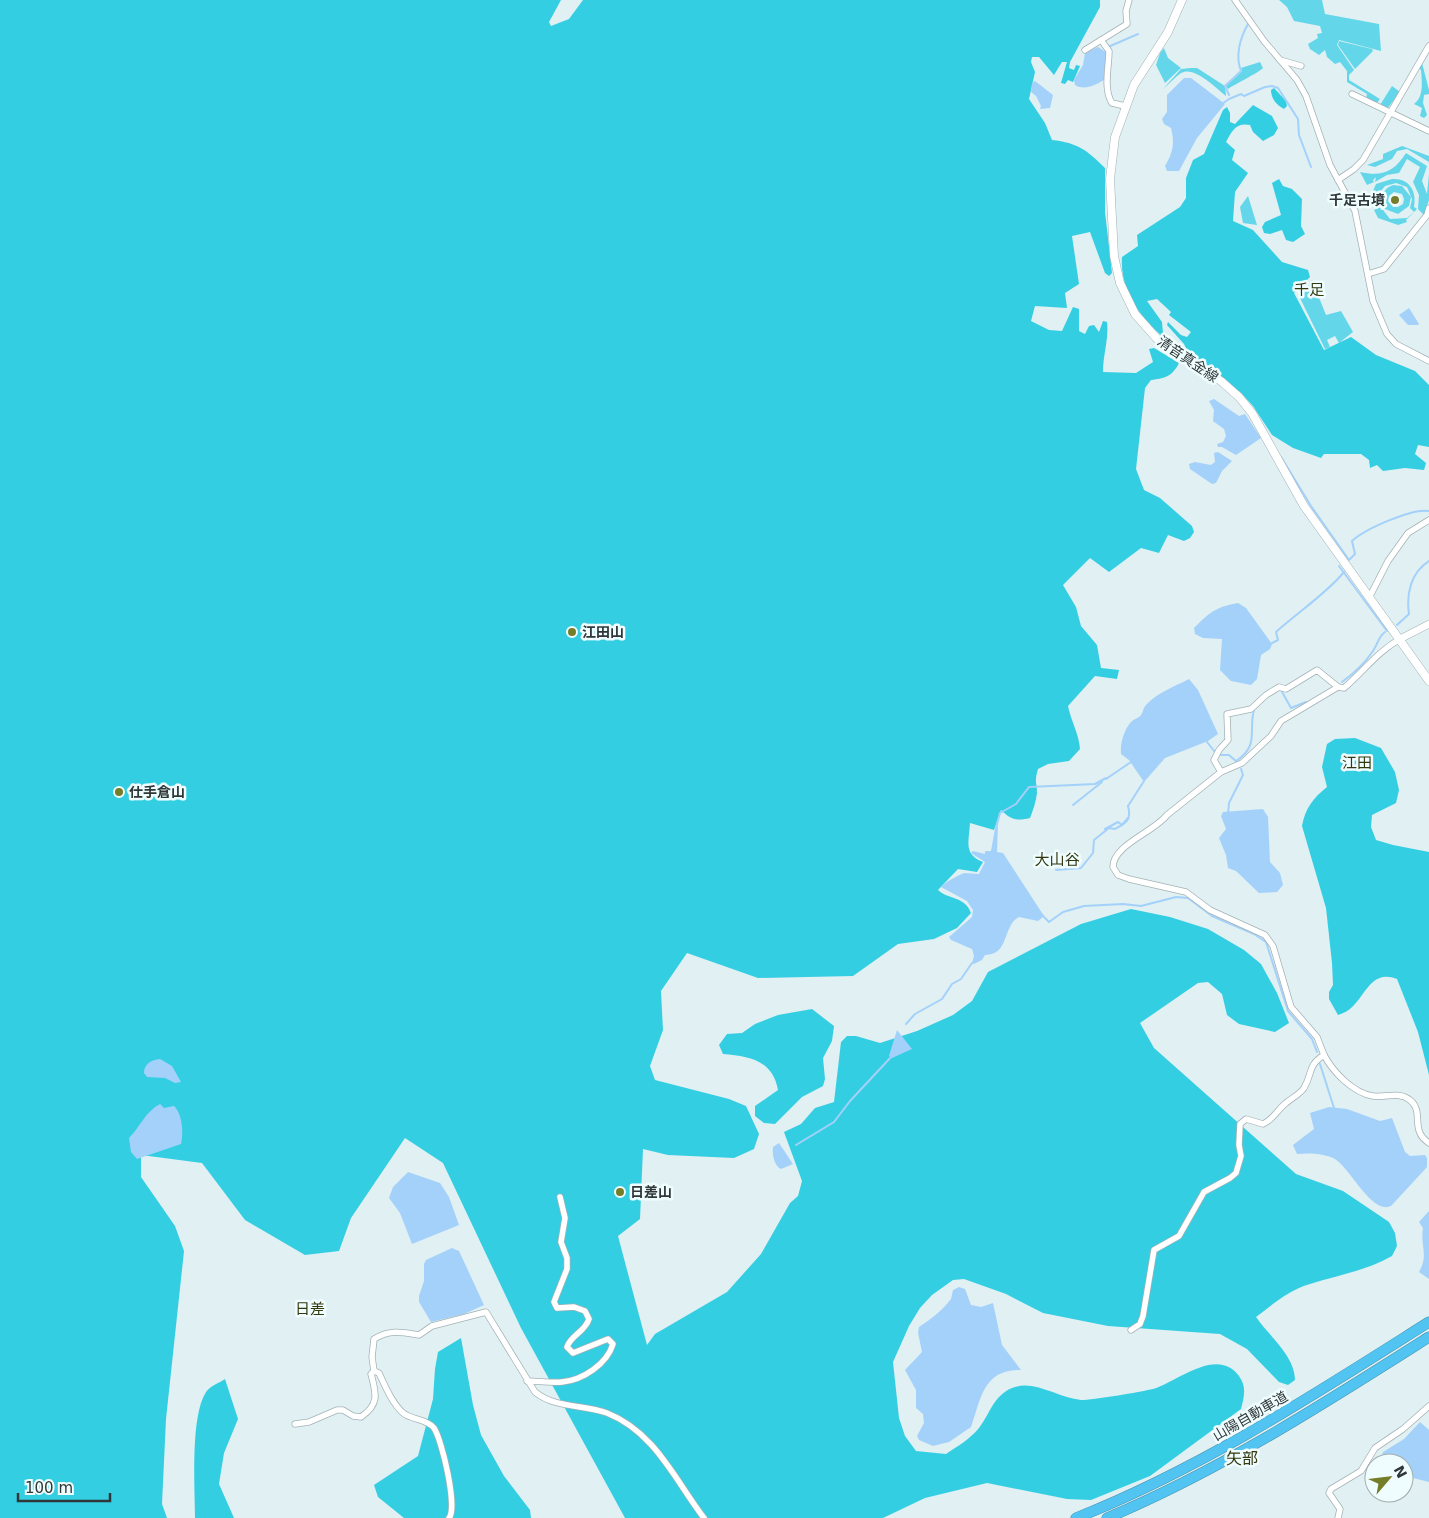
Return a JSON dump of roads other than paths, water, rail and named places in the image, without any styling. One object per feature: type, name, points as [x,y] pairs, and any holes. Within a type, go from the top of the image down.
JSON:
[{"type":"highway","name":"山陽自動車道","points":[[1076,1518],[1166,1478],[1242,1438],[1429,1322]]},
{"type":"highway","name":"山陽自動車道","points":[[1107,1518],[1247,1449],[1346,1390],[1429,1337]]},
{"type":"main road","name":"清音真金線","points":[[1182,0],[1168,32],[1143,69],[1125,106],[1115,137],[1110,180],[1114,256],[1120,283],[1140,321],[1160,342],[1221,381],[1246,404],[1263,430],[1304,506],[1429,681]]},
{"type":"street","points":[[1085,50],[1127,24],[1126,11],[1129,0]]},
{"type":"street","points":[[1235,0],[1297,80],[1306,96],[1325,154],[1355,211],[1376,310],[1387,334],[1396,344],[1429,361]]},
{"type":"street","points":[[1101,40],[1107,48],[1107,86],[1110,100],[1112,103],[1125,106]]},
{"type":"street","points":[[1338,180],[1360,164],[1429,46]]},
{"type":"street","points":[[1280,60],[1301,66]]},
{"type":"street","points":[[1352,94],[1429,131]]},
{"type":"street","points":[[1368,274],[1384,270],[1428,213]]},
{"type":"street","points":[[1370,596],[1388,561],[1408,532],[1429,520]]},
{"type":"street","points":[[1221,772],[1214,760],[1219,750],[1228,740],[1227,714],[1251,709],[1279,687],[1286,689],[1317,670],[1338,687],[1344,688],[1363,672],[1382,650],[1429,624]]},
{"type":"street","points":[[1338,687],[1281,721],[1271,736],[1242,763],[1221,772],[1167,815],[1160,824],[1131,843],[1117,855],[1113,868],[1118,874],[1129,879],[1186,892],[1210,910],[1265,935],[1273,946],[1291,1007],[1317,1037],[1324,1055],[1336,1073],[1362,1092],[1373,1096],[1400,1095],[1410,1100],[1416,1108],[1418,1133],[1429,1143]]},
{"type":"street","points":[[1131,1330],[1140,1324],[1143,1316],[1154,1250],[1179,1236],[1204,1192],[1230,1178],[1236,1172],[1241,1156],[1239,1145],[1240,1124],[1246,1119],[1263,1124],[1270,1121],[1285,1103],[1300,1094],[1306,1085],[1314,1062],[1324,1055]]},
{"type":"street","points":[[526,1381],[563,1382],[576,1379],[597,1367],[607,1356],[613,1344],[608,1339],[573,1353],[567,1347],[572,1338],[586,1326],[589,1319],[585,1312],[574,1307],[557,1308],[554,1302],[567,1269],[567,1258],[561,1242],[565,1218],[560,1197]]},
{"type":"street","points":[[295,1424],[309,1422],[337,1410],[343,1410],[353,1416],[361,1416],[372,1409],[375,1400],[375,1385],[371,1374],[374,1371],[374,1340],[383,1334],[394,1330],[420,1335],[432,1326],[486,1312],[526,1381],[535,1392],[544,1399],[608,1414],[640,1433],[666,1460],[704,1518]]},
{"type":"street","points":[[374,1371],[379,1373],[386,1390],[404,1413],[430,1424],[438,1436],[453,1501],[452,1515],[449,1518]]},
{"type":"street","points":[[1338,1518],[1340,1509],[1331,1499],[1329,1493],[1331,1489],[1361,1471],[1376,1448],[1403,1430],[1429,1406]]},
{"type":"waterway","points":[[1229,95],[1225,86],[1241,71],[1238,59],[1239,47],[1248,24]]},
{"type":"waterway","points":[[1108,47],[1138,34]]},
{"type":"waterway","points":[[1222,104],[1241,94],[1244,96],[1265,87],[1272,86],[1278,88],[1298,119],[1299,135],[1311,167]]},
{"type":"waterway","points":[[1281,457],[1311,506],[1349,560],[1355,554],[1352,541],[1358,536],[1378,525],[1401,516],[1429,511]]},
{"type":"waterway","points":[[1397,625],[1409,614],[1409,591],[1414,577],[1429,561]]},
{"type":"waterway","points":[[1339,566],[1387,631]]},
{"type":"waterway","points":[[1270,644],[1278,640],[1276,632],[1321,595],[1344,572]]},
{"type":"waterway","points":[[1342,682],[1366,660],[1385,632]]},
{"type":"waterway","points":[[1281,690],[1291,708],[1306,702]]},
{"type":"waterway","points":[[1236,761],[1243,755],[1251,743],[1254,710]]},
{"type":"waterway","points":[[1207,742],[1215,752]]},
{"type":"waterway","points":[[1221,755],[1229,755],[1237,762]]},
{"type":"waterway","points":[[1106,779],[1131,762]]},
{"type":"waterway","points":[[1228,814],[1229,803],[1243,775],[1241,769]]},
{"type":"waterway","points":[[997,824],[1000,813],[1016,804],[1029,787],[1095,784],[1106,778]]},
{"type":"waterway","points":[[1128,806],[1144,781]]},
{"type":"waterway","points":[[1073,805],[1102,782]]},
{"type":"waterway","points":[[1056,870],[1081,868],[1093,853],[1094,840],[1109,828],[1115,829],[1122,825],[1129,818],[1128,806]]},
{"type":"waterway","points":[[1105,829],[1118,822],[1122,825],[1128,818]]},
{"type":"waterway","points":[[1042,915],[1049,922],[1063,912],[1084,906],[1123,904],[1141,906],[1176,897],[1188,898],[1212,916],[1254,934],[1266,942],[1288,1011],[1312,1039],[1317,1052]]},
{"type":"waterway","points":[[906,1024],[915,1014],[942,999],[952,984],[961,979],[972,963]]},
{"type":"waterway","points":[[796,1145],[834,1122],[850,1101],[892,1056]]},
{"type":"waterway","points":[[1320,1064],[1334,1108]]},
{"type":"place","name":"千足古墳","points":[[1395,200]]},
{"type":"place","name":"江田山","points":[[572,632]]},
{"type":"place","name":"仕手倉山","points":[[119,792]]},
{"type":"place","name":"日差山","points":[[620,1192]]},
{"type":"district","name":"千足","points":[[1309,290]]},
{"type":"district","name":"江田","points":[[1357,763]]},
{"type":"district","name":"大山谷","points":[[1057,860]]},
{"type":"district","name":"日差","points":[[310,1309]]},
{"type":"district","name":"矢部","points":[[1242,1458]]}]
